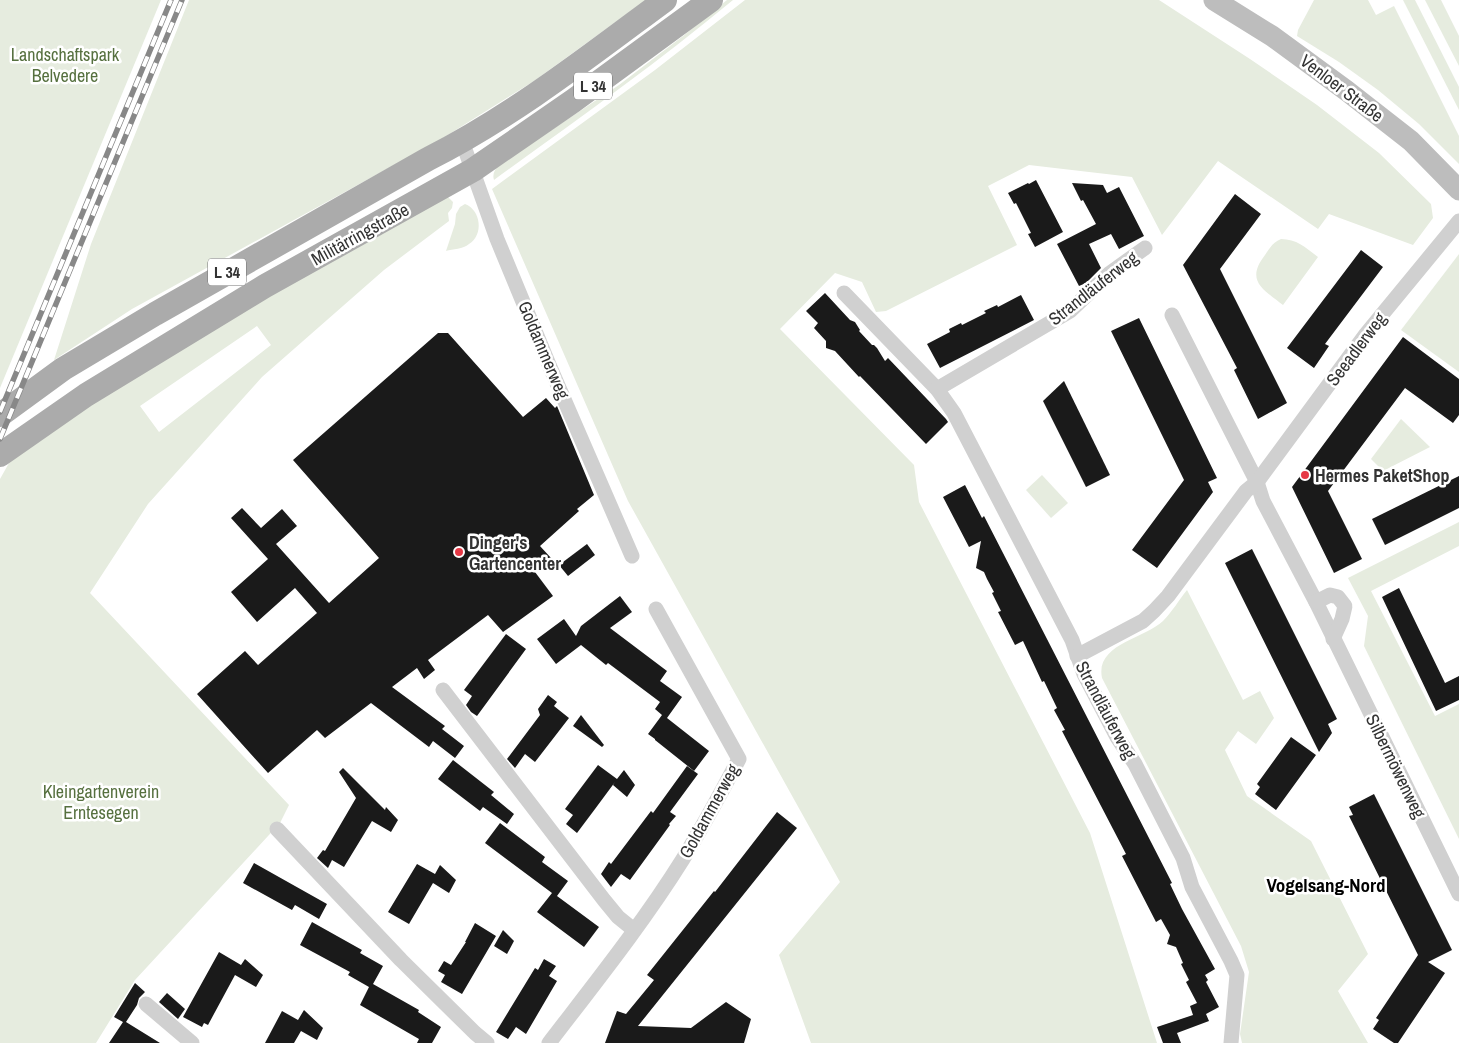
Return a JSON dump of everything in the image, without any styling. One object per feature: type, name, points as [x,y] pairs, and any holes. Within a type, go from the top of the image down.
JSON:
[{"type":"main road","name":"Militärringstraße","points":[[0,415],[63,370],[154,314],[428,159],[462,142],[556,81],[665,0]]},
{"type":"main road","name":"Militärringstraße","points":[[0,455],[86,395],[265,286],[473,170],[573,101],[711,0]]},
{"type":"main road","name":"Venloer Straße","points":[[1214,0],[1272,36],[1347,91],[1411,141],[1459,190]]},
{"type":"street","name":"Goldammerweg","points":[[462,142],[497,239],[632,556]]},
{"type":"street","name":"Seeadlerweg","points":[[1077,656],[1143,621],[1168,596],[1246,491],[1258,482],[1366,334],[1459,221]]},
{"type":"street","name":"Strandläuferweg","points":[[937,389],[1070,310],[1110,273],[1145,248]]},
{"type":"street","name":"Strandläuferweg","points":[[844,292],[937,389],[954,413],[1072,640],[1084,674],[1108,722],[1135,764],[1183,858],[1192,887],[1237,975],[1231,1043]]},
{"type":"street","points":[[1172,316],[1258,482]]},
{"type":"street","name":"Silbermöwenweg","points":[[1258,482],[1263,501],[1316,602],[1459,894]]},
{"type":"street","points":[[1316,602],[1330,595],[1338,597],[1345,606],[1342,619],[1333,639]]},
{"type":"street","name":"Goldammerweg","points":[[549,1043],[634,930],[682,860],[739,759],[656,609]]},
{"type":"street","points":[[443,690],[604,900],[618,917],[634,930]]},
{"type":"street","points":[[277,829],[402,960],[487,1043]]},
{"type":"street","points":[[146,1004],[192,1043]]},
{"type":"green space","name":"Landschaftspark Belvedere","points":[[0,0],[161,0],[0,388]]},
{"type":"green space","points":[[189,0],[646,0],[534,81],[443,138],[132,309],[54,360],[91,244]]},
{"type":"green space","points":[[727,0],[733,0],[645,70],[494,180],[494,172],[499,165],[619,85]]},
{"type":"green space","points":[[745,0],[1159,0],[1317,105],[1379,153],[1431,204],[1433,218],[1413,245],[1329,214],[1318,229],[1218,161],[1162,235],[1132,177],[1029,165],[988,186],[1017,245],[886,311],[876,312],[862,282],[835,273],[780,329],[914,465],[919,502],[1090,833],[1157,1043],[811,1043],[779,955],[840,882],[628,501],[492,189],[655,70]]},
{"type":"green space","points":[[1314,0],[1368,0],[1376,15],[1394,6],[1459,136],[1459,164],[1419,124],[1378,90],[1339,62],[1297,36],[1298,30]]},
{"type":"green space","points":[[1403,0],[1415,0],[1459,87],[1459,110]]},
{"type":"green space","points":[[1425,0],[1441,0],[1459,36],[1459,66]]},
{"type":"green space","name":"Kleingartenverein Erntesegen","points":[[447,196],[453,202],[452,208],[448,213],[449,221],[384,270],[262,377],[148,504],[90,593],[289,805],[280,823],[135,980],[96,1043],[0,1043],[0,479],[18,447],[262,299]],"holes":[[[257,326],[271,345],[159,432],[140,406]]]},
{"type":"green space","points":[[465,204],[470,207],[477,217],[479,229],[477,235],[467,246],[446,251],[455,224],[456,214],[460,207]]},
{"type":"green space","points":[[1281,239],[1297,242],[1318,257],[1283,305],[1263,289],[1257,278],[1259,264],[1272,246]]},
{"type":"green space","points":[[1459,254],[1459,372],[1401,330]]},
{"type":"green space","points":[[1401,419],[1430,447],[1383,471],[1371,459]]},
{"type":"green space","points":[[1042,475],[1068,503],[1051,518],[1026,490]]},
{"type":"green space","points":[[1459,522],[1459,546],[1371,591],[1435,716],[1459,704],[1459,839],[1364,646],[1368,616],[1348,578]]},
{"type":"green space","points":[[1187,590],[1243,700],[1260,691],[1274,718],[1256,744],[1238,731],[1225,750],[1247,796],[1311,841],[1368,954],[1338,991],[1368,1043],[1242,1043],[1240,1034],[1249,972],[1241,946],[1102,678],[1102,667],[1106,657],[1113,650],[1163,621]]},
{"type":"building","points":[[1036,180],[1063,232],[1035,247],[1028,234],[1031,233],[1016,203],[1014,204],[1008,193]]},
{"type":"building","points":[[1072,183],[1103,185],[1107,193],[1119,187],[1144,236],[1119,249],[1111,234],[1089,244],[1101,268],[1086,283],[1079,286],[1057,244],[1096,224]]},
{"type":"building","points":[[1235,194],[1261,214],[1220,269],[1287,403],[1258,419],[1234,370],[1237,368],[1183,265]]},
{"type":"building","points":[[1361,250],[1383,267],[1325,344],[1329,346],[1314,368],[1287,348]]},
{"type":"building","points":[[825,293],[850,320],[855,322],[859,331],[877,348],[885,361],[888,358],[946,419],[948,422],[926,444],[835,351],[826,348],[826,341],[814,328],[818,323],[806,311]]},
{"type":"building","points":[[1021,295],[1034,320],[940,368],[927,344],[950,332],[949,329],[961,323],[962,325],[986,313],[984,311],[997,305],[998,307]]},
{"type":"building","points":[[1139,318],[1217,478],[1208,482],[1213,492],[1157,568],[1132,550],[1184,480],[1111,331]]},
{"type":"building","name":"Dinger's Gartencenter","points":[[438,333],[448,333],[523,417],[546,398],[555,408],[557,406],[594,495],[540,546],[551,558],[535,572],[553,596],[503,632],[488,615],[428,660],[435,670],[424,679],[417,668],[392,687],[445,726],[442,729],[464,746],[455,758],[433,741],[429,747],[371,703],[325,738],[317,730],[268,773],[197,694],[245,651],[258,665],[317,613],[295,588],[257,622],[231,592],[268,559],[231,518],[242,508],[261,528],[282,509],[297,526],[276,544],[329,603],[379,558],[293,460]]},
{"type":"building","points":[[1403,337],[1459,379],[1459,415],[1453,423],[1405,388],[1328,491],[1362,559],[1334,573],[1292,487]]},
{"type":"building","points":[[1064,381],[1110,475],[1086,487],[1043,401]]},
{"type":"building","points":[[1459,476],[1459,508],[1385,545],[1372,519]]},
{"type":"building","points":[[965,485],[982,518],[984,516],[1172,883],[1170,884],[1182,909],[1215,969],[1205,975],[1208,980],[1206,982],[1219,1007],[1206,1014],[1209,1021],[1177,1033],[1181,1043],[1163,1043],[1157,1027],[1193,1015],[1190,1006],[1197,1003],[1186,982],[1189,980],[1181,964],[1183,963],[1176,947],[1167,944],[1170,935],[1161,919],[1156,922],[1122,856],[1126,854],[1062,731],[1065,730],[1054,710],[1057,708],[1044,681],[1042,682],[1023,641],[1015,645],[998,612],[1001,611],[984,572],[976,568],[981,541],[969,547],[943,497]]},
{"type":"building","points":[[587,544],[595,555],[568,576],[559,565]]},
{"type":"building","points":[[1252,549],[1337,719],[1328,724],[1332,733],[1319,752],[1225,563]]},
{"type":"building","points":[[1399,588],[1445,683],[1459,676],[1459,700],[1436,711],[1382,597]]},
{"type":"building","points":[[620,596],[632,612],[610,628],[667,671],[660,681],[682,697],[667,718],[709,751],[694,771],[648,734],[662,715],[655,709],[660,702],[608,663],[606,665],[581,645],[556,664],[537,639],[564,619],[576,636],[581,626]]},
{"type":"building","points":[[506,634],[526,649],[477,716],[466,705],[472,696],[464,690]]},
{"type":"building","points":[[548,695],[557,702],[554,706],[569,718],[535,762],[525,754],[515,768],[507,759],[540,715],[538,709]]},
{"type":"building","points":[[581,715],[604,745],[602,747],[573,726]]},
{"type":"building","points":[[1291,737],[1316,755],[1276,810],[1255,794],[1260,787],[1257,784]]},
{"type":"building","points":[[453,760],[494,792],[491,795],[514,814],[507,824],[483,807],[480,811],[438,779]]},
{"type":"building","points":[[598,765],[617,779],[624,770],[635,785],[627,797],[613,785],[615,782],[577,833],[566,824],[573,815],[565,809]]},
{"type":"building","points":[[687,766],[698,774],[670,812],[676,816],[630,880],[621,874],[611,887],[601,874],[609,862],[611,864],[651,811],[653,813]]},
{"type":"building","points":[[343,768],[385,810],[386,807],[398,820],[391,832],[372,821],[344,867],[332,860],[328,868],[317,858],[323,850],[325,851],[356,798],[339,772]]},
{"type":"building","points":[[1374,794],[1452,950],[1428,962],[1445,973],[1398,1043],[1394,1043],[1373,1029],[1379,1020],[1376,1018],[1418,955],[1349,816],[1353,815],[1349,807]]},
{"type":"building","points":[[777,812],[797,828],[638,1026],[691,1028],[726,1002],[751,1019],[744,1043],[605,1043],[617,1011],[626,1014],[654,980],[647,975]]},
{"type":"building","points":[[500,823],[545,857],[542,862],[568,881],[557,896],[599,927],[584,947],[537,912],[552,893],[485,843]]},
{"type":"building","points":[[254,863],[327,904],[319,919],[295,905],[292,910],[243,883]]},
{"type":"building","points":[[417,864],[435,874],[440,865],[456,880],[449,893],[433,883],[409,924],[388,912]]},
{"type":"building","points":[[312,922],[362,950],[360,953],[383,966],[373,984],[419,1010],[418,1012],[441,1027],[432,1043],[417,1043],[419,1039],[360,1005],[369,987],[348,975],[350,972],[300,945]]},
{"type":"building","points":[[475,923],[496,936],[462,994],[441,982],[445,975],[438,971],[444,961],[451,965],[466,942]]},
{"type":"building","points":[[503,930],[514,941],[507,954],[494,946]]},
{"type":"building","points":[[219,952],[241,965],[245,959],[263,975],[256,987],[235,975],[208,1025],[204,1023],[202,1027],[183,1017]]},
{"type":"building","points":[[544,959],[556,966],[549,976],[557,981],[526,1034],[516,1027],[508,1039],[496,1032],[535,968],[538,970]]},
{"type":"building","points":[[135,983],[145,992],[139,998],[137,1005],[126,1022],[160,1043],[109,1043],[123,1022],[114,1017]]},
{"type":"building","points":[[167,993],[185,1009],[178,1019],[159,1002]]},
{"type":"building","points":[[304,1010],[323,1028],[317,1040],[301,1031],[294,1043],[265,1043],[282,1011],[298,1020]]},
{"type":"railway","points":[[0,412],[171,0]]},
{"type":"railway","points":[[0,439],[182,0]]},
{"type":"place","name":"Hermes PaketShop","points":[[1305,475]]},
{"type":"place","name":"Dinger's Gartencenter","points":[[459,552]]},
{"type":"district","name":"Vogelsang-Nord","points":[[1326,885]]}]
